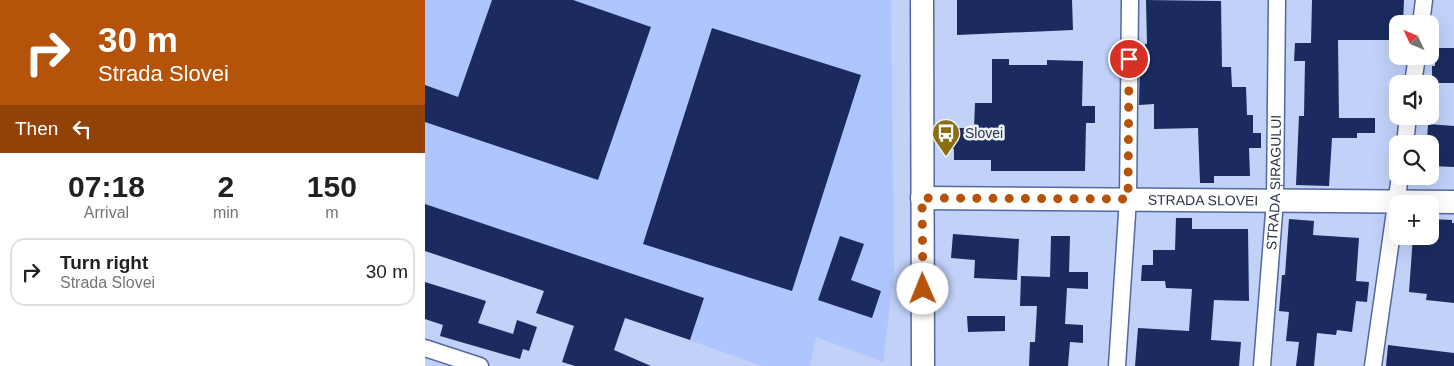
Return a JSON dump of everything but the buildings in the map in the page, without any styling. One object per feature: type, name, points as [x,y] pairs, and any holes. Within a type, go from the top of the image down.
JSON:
[{"type":"street","points":[[922,0],[923,366]]},
{"type":"street","points":[[1117,366],[1128,199],[1129,0]]},
{"type":"street","name":"STRADA ȘIRAGULUI","points":[[1263,366],[1275,200],[1277,0]]},
{"type":"street","points":[[1422,15],[1424,0]]},
{"type":"street","name":"STRADA SLOVEI","points":[[922,198],[1389,201]]},
{"type":"street","name":"STRADA SLOVEI","points":[[1439,202],[1454,202]]},
{"type":"street","points":[[1373,366],[1391,245]]},
{"type":"street","points":[[425,348],[480,366]]},
{"type":"shaded area","points":[[425,0],[891,0],[894,273],[883,362],[816,337],[810,366],[762,366],[425,246]]},
{"type":"place","name":"Slovei","points":[[946,157]]},
{"type":"route","points":[[923,289],[922,198],[1128,199],[1129,59]]}]
